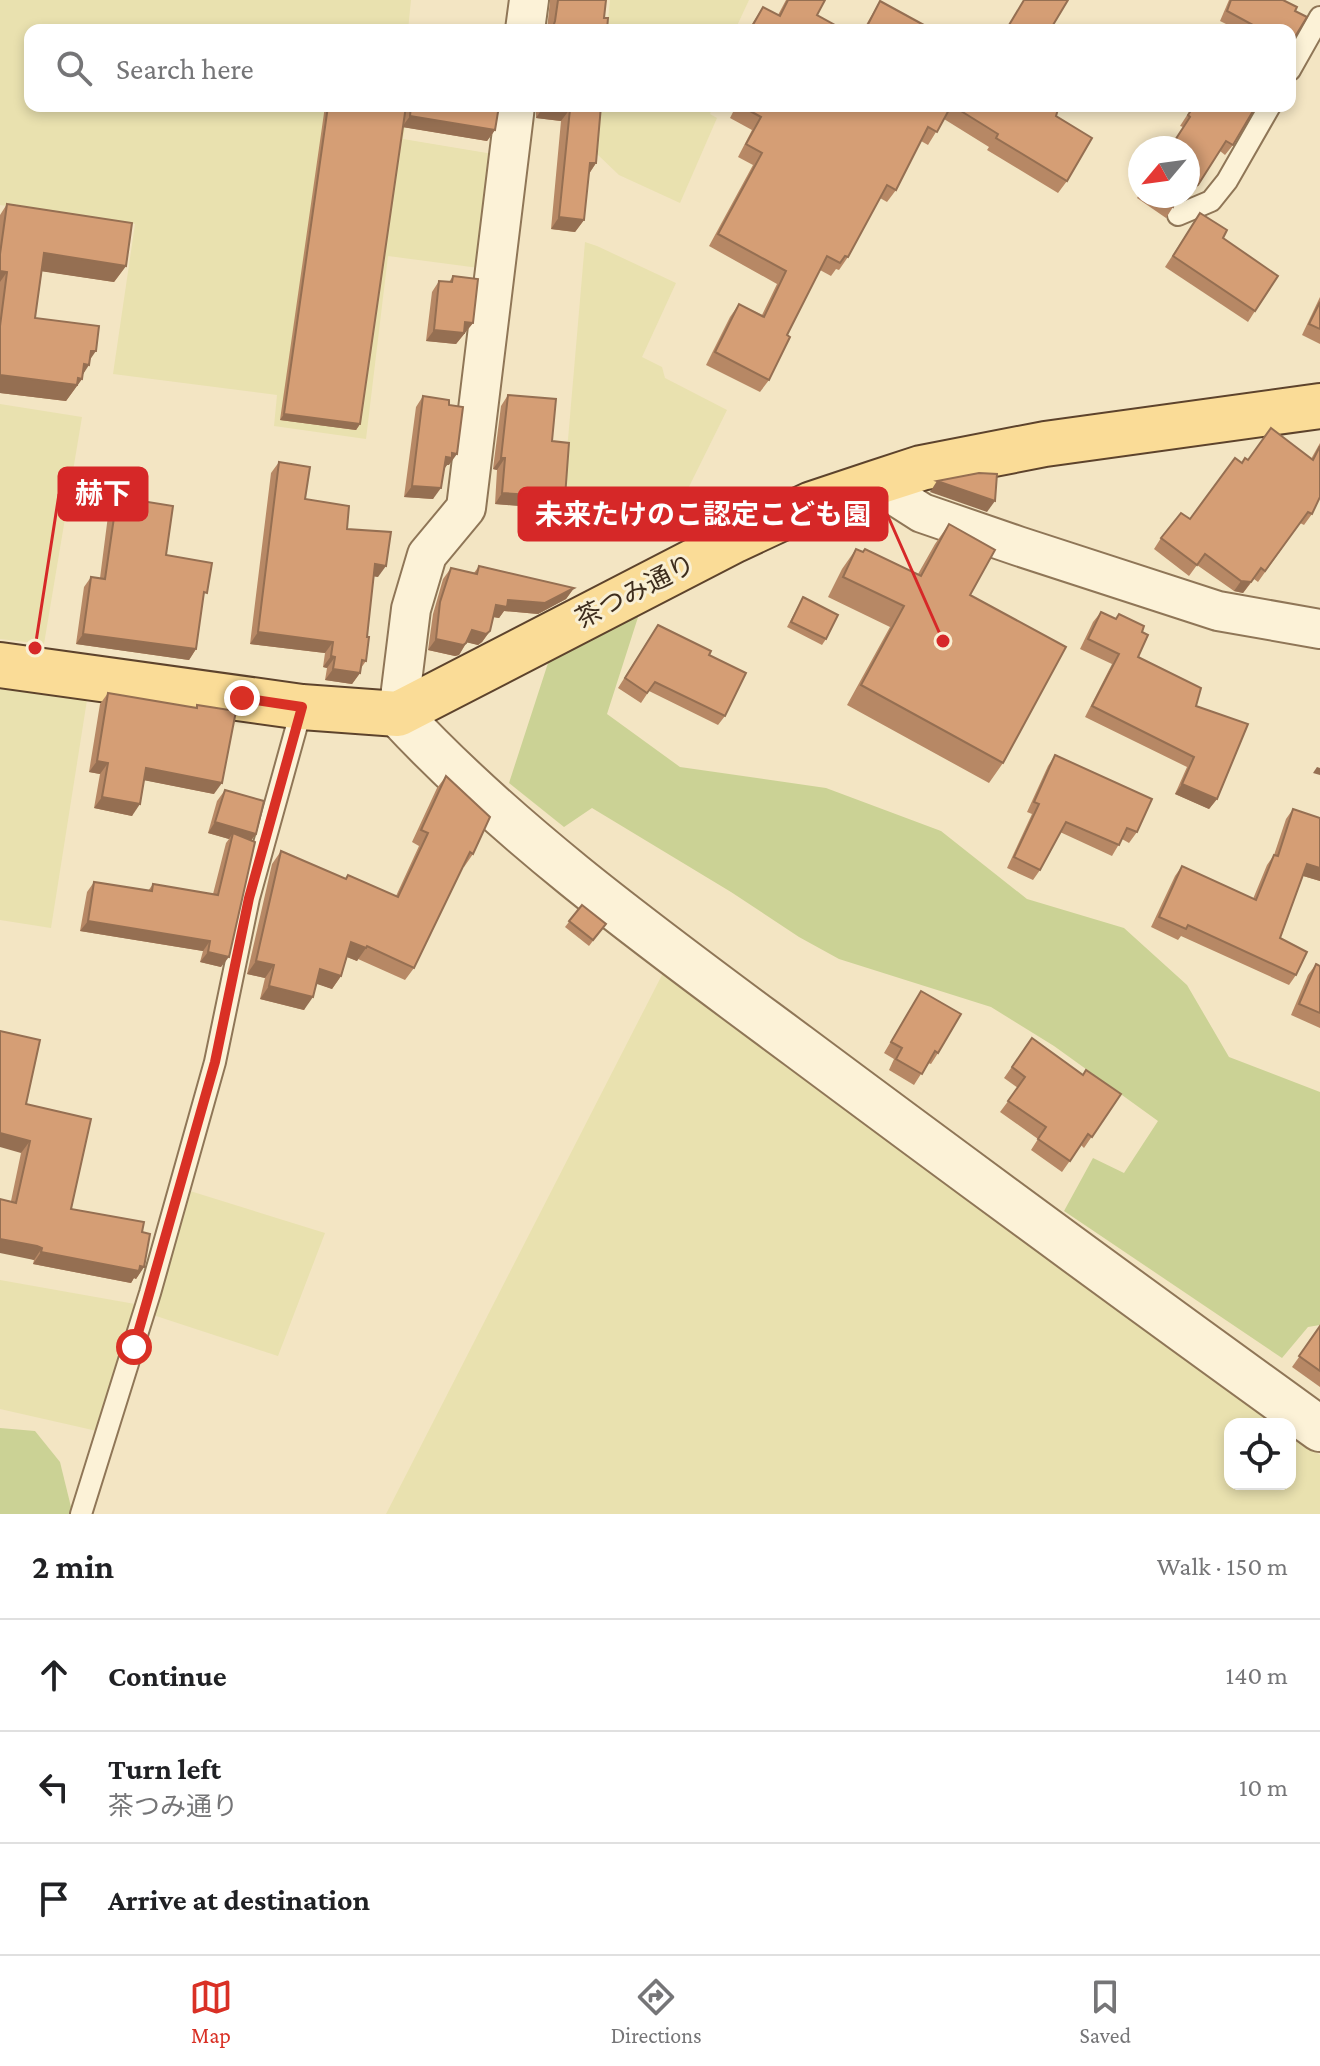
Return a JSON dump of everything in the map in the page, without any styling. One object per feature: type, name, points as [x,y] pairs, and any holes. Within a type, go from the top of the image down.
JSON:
[{"type":"main road","name":"茶つみ通り","points":[[398,714],[735,540],[812,504],[935,465],[1045,444],[1320,406]]},
{"type":"main road","points":[[0,665],[302,707],[398,714]]},
{"type":"street","points":[[526,24],[529,0]]},
{"type":"street","points":[[514,112],[466,508],[427,555],[411,609],[398,714],[478,792],[639,926],[1063,1243],[1320,1429]]},
{"type":"street","points":[[875,483],[922,513],[1018,546],[1218,611],[1320,629]]},
{"type":"lane","points":[[1296,59],[1320,17]]},
{"type":"lane","points":[[1178,215],[1211,201],[1227,181],[1267,112]]},
{"type":"lane","points":[[81,1514],[150,1293],[215,1062],[249,898],[302,707]]},
{"type":"shaded area","points":[[0,0],[411,0],[409,24],[24,24],[24,112],[407,112],[403,139],[493,154],[479,268],[388,256],[366,439],[274,426],[277,395],[113,374],[135,224],[0,205]]},
{"type":"shaded area","points":[[610,0],[749,0],[738,24],[608,24]]},
{"type":"shaded area","points":[[599,112],[711,112],[717,118],[680,203],[619,175],[596,153]]},
{"type":"shaded area","points":[[585,242],[676,283],[642,357],[662,367],[665,378],[727,410],[677,511],[562,509]]},
{"type":"shaded area","points":[[0,404],[82,417],[44,644],[0,639]]},
{"type":"shaded area","points":[[0,689],[87,700],[51,928],[0,920]]},
{"type":"shaded area","points":[[663,973],[1269,1418],[1224,1418],[1224,1490],[1296,1490],[1296,1437],[1320,1455],[1320,1514],[386,1514]]},
{"type":"shaded area","points":[[190,1191],[325,1233],[278,1356],[153,1315]]},
{"type":"shaded area","points":[[0,1280],[135,1304],[97,1431],[0,1409]]},
{"type":"green space","points":[[640,611],[607,714],[680,767],[826,788],[941,831],[1027,899],[1124,928],[1187,985],[1229,1057],[1320,1092],[1320,1325],[1308,1327],[1282,1358],[1064,1211],[1093,1158],[1124,1173],[1158,1121],[1054,1046],[991,1007],[839,959],[592,808],[564,827],[509,783],[549,660]]},
{"type":"green space","points":[[0,1428],[35,1431],[60,1462],[71,1507],[69,1514],[0,1514]]},
{"type":"building","points":[[558,0],[606,0],[604,18],[608,18],[608,24],[554,24]]},
{"type":"building","points":[[788,0],[825,0],[817,15],[833,24],[753,24],[763,7],[780,16]]},
{"type":"building","points":[[1024,0],[1068,0],[1054,24],[1010,24]]},
{"type":"building","points":[[1231,0],[1283,0],[1307,17],[1296,35],[1296,24],[1251,24],[1227,11]]},
{"type":"building","points":[[880,1],[922,24],[868,24]]},
{"type":"building","points":[[327,112],[405,112],[360,424],[284,414]]},
{"type":"building","points":[[410,112],[498,112],[495,130],[410,116]]},
{"type":"building","points":[[570,112],[600,112],[596,163],[590,163],[584,220],[559,217]]},
{"type":"building","points":[[752,112],[948,112],[937,132],[928,127],[896,190],[887,185],[848,257],[845,256],[840,263],[827,256],[787,335],[790,337],[769,380],[715,352],[739,304],[764,317],[786,271],[718,234],[762,153],[746,144],[761,117]]},
{"type":"building","points":[[963,112],[1057,112],[1056,116],[1092,138],[1067,181],[996,138],[998,134]]},
{"type":"building","points":[[1190,112],[1252,112],[1233,145],[1226,141],[1200,182],[1200,136],[1178,136]]},
{"type":"building","points":[[7,204],[132,223],[126,266],[44,253],[35,318],[99,326],[96,351],[91,351],[89,365],[84,364],[82,379],[78,378],[77,385],[0,375],[0,326],[7,272],[0,271],[0,254]]},
{"type":"building","points":[[1200,213],[1227,230],[1223,238],[1278,276],[1255,311],[1173,256]]},
{"type":"building","points":[[453,276],[478,279],[473,323],[465,322],[464,333],[434,330],[439,281],[452,282]]},
{"type":"building","points":[[1320,302],[1320,329],[1309,324]]},
{"type":"building","points":[[508,395],[556,399],[552,441],[569,443],[565,497],[502,493],[505,458],[501,458]]},
{"type":"building","points":[[423,396],[449,400],[449,405],[463,407],[457,454],[452,453],[452,458],[446,457],[441,488],[412,486]]},
{"type":"building","points":[[1271,428],[1313,460],[1320,446],[1320,497],[1312,514],[1308,512],[1265,571],[1261,568],[1251,582],[1241,581],[1205,554],[1197,565],[1161,538],[1181,513],[1190,519],[1235,458],[1242,463],[1245,458],[1248,460]]},
{"type":"building","points":[[279,462],[310,467],[305,499],[349,506],[347,529],[391,532],[386,566],[375,564],[366,661],[362,660],[360,673],[333,669],[333,642],[258,632]]},
{"type":"building","points":[[979,473],[997,474],[995,501],[937,481]]},
{"type":"building","points":[[117,497],[173,506],[166,555],[212,563],[207,593],[204,592],[196,649],[83,634],[91,577],[105,579]]},
{"type":"building","points":[[949,524],[995,550],[970,595],[1066,647],[1003,763],[861,685],[904,606],[843,577],[856,549],[863,552],[865,549],[921,576]]},
{"type":"building","points":[[479,566],[574,588],[545,603],[508,600],[507,607],[496,605],[490,631],[486,634],[472,630],[463,645],[436,639],[440,602],[451,568],[477,574]]},
{"type":"building","points":[[803,597],[838,615],[826,639],[791,622]]},
{"type":"building","points":[[1101,612],[1116,619],[1119,614],[1144,626],[1142,632],[1148,635],[1138,657],[1201,688],[1196,706],[1248,724],[1217,799],[1182,784],[1194,757],[1092,706],[1119,654],[1088,639]]},
{"type":"building","points":[[658,625],[711,651],[709,655],[746,673],[725,716],[655,682],[647,693],[625,678]]},
{"type":"building","points":[[108,693],[197,708],[197,705],[236,711],[222,783],[146,768],[140,804],[102,797],[108,763],[97,761]]},
{"type":"building","points":[[1055,755],[1152,799],[1137,832],[1127,828],[1119,845],[1066,822],[1040,870],[1014,857],[1039,804],[1034,802]]},
{"type":"building","points":[[446,776],[490,817],[414,968],[367,946],[351,942],[341,976],[320,969],[313,997],[269,986],[274,965],[256,961],[281,851],[398,897],[428,833],[421,830]]},
{"type":"building","points":[[225,790],[264,801],[256,834],[215,822]]},
{"type":"building","points":[[1293,809],[1320,818],[1320,868],[1307,864],[1280,938],[1307,952],[1296,975],[1188,925],[1186,929],[1159,917],[1182,866],[1256,900],[1274,855],[1278,856]]},
{"type":"building","points":[[233,833],[255,842],[229,957],[208,952],[210,941],[88,921],[94,882],[152,891],[153,884],[218,895]]},
{"type":"building","points":[[582,905],[606,924],[593,940],[569,921]]},
{"type":"building","points":[[1316,964],[1320,966],[1320,1013],[1299,1004]]},
{"type":"building","points":[[921,991],[961,1014],[922,1074],[896,1059],[902,1048],[891,1042]]},
{"type":"building","points":[[0,1031],[40,1040],[26,1104],[91,1119],[71,1209],[144,1222],[142,1232],[150,1234],[144,1267],[140,1266],[139,1271],[41,1252],[42,1248],[37,1246],[0,1239],[0,1199],[16,1203],[30,1141],[0,1133]]},
{"type":"building","points":[[1032,1038],[1083,1075],[1086,1070],[1121,1094],[1092,1137],[1088,1134],[1070,1161],[1038,1139],[1046,1127],[1008,1101],[1025,1077],[1012,1067]]},
{"type":"building","points":[[1320,1326],[1320,1371],[1299,1356]]},
{"type":"place","name":"未来たけのこ認定こども園","points":[[943,641]]},
{"type":"place","name":"赫下","points":[[35,648]]},
{"type":"route","points":[[134,1347],[215,1062],[249,898],[302,707],[242,698]]}]
